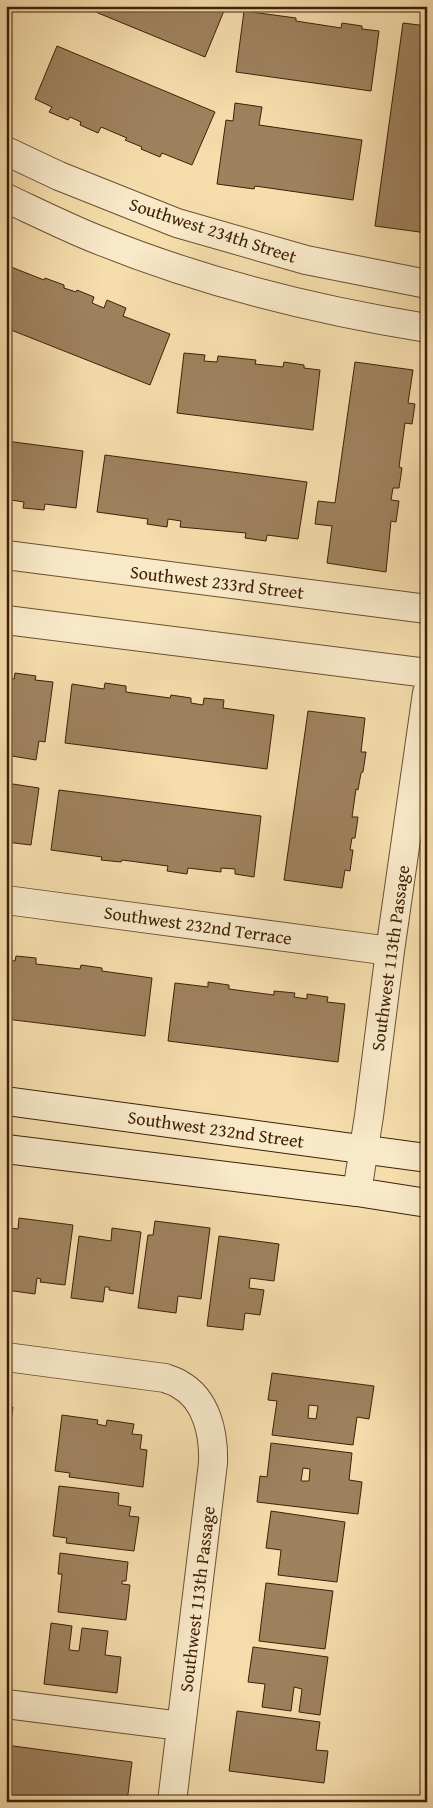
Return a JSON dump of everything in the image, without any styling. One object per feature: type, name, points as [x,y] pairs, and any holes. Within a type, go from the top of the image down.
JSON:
[{"type":"street","name":"Southwest 234th Street","points":[[6,152],[76,183],[177,223],[306,260],[427,284]]},
{"type":"street","points":[[6,198],[96,239],[240,288],[333,311],[427,328]]},
{"type":"street","name":"Southwest 233rd Street","points":[[6,556],[427,609]]},
{"type":"street","points":[[6,620],[427,673]]},
{"type":"street","name":"Southwest 113th Passage","points":[[357,1192],[427,693]]},
{"type":"street","name":"Southwest 232nd Terrace","points":[[6,900],[390,951]]},
{"type":"street","name":"Southwest 232nd Street","points":[[6,1101],[427,1158]]},
{"type":"street","points":[[6,1149],[357,1192],[427,1203]]},
{"type":"street","name":"Southwest 113th Passage","points":[[6,1357],[165,1378],[180,1384],[196,1399],[211,1428],[213,1463],[172,1802]]},
{"type":"street","points":[[6,1704],[181,1726]]},
{"type":"building","points":[[81,6],[226,6],[205,57]]},
{"type":"building","points":[[244,11],[296,18],[296,21],[341,28],[342,23],[362,26],[362,29],[379,31],[371,91],[236,72]]},
{"type":"building","points":[[403,23],[427,26],[427,233],[375,226]]},
{"type":"building","points":[[57,46],[215,112],[192,165],[162,153],[160,157],[125,140],[127,138],[101,127],[98,133],[80,125],[81,122],[70,117],[68,120],[49,112],[52,107],[35,99]]},
{"type":"building","points":[[235,103],[262,107],[259,125],[362,140],[353,200],[255,186],[254,189],[217,184],[226,120],[233,121]]},
{"type":"building","points":[[6,265],[44,280],[45,278],[64,285],[64,288],[76,292],[77,290],[94,297],[92,303],[104,308],[107,300],[126,308],[123,316],[170,334],[150,385],[6,328]]},
{"type":"building","points":[[184,353],[205,355],[204,361],[217,362],[218,356],[256,360],[255,364],[283,367],[284,362],[304,365],[304,368],[320,370],[313,430],[177,413]]},
{"type":"building","points":[[355,362],[413,370],[408,403],[415,404],[412,424],[405,423],[399,467],[402,468],[399,488],[393,488],[391,500],[399,501],[396,522],[391,521],[386,572],[327,563],[332,526],[315,524],[318,501],[335,503]]},
{"type":"building","points":[[6,441],[83,451],[76,508],[45,504],[44,510],[23,508],[24,502],[11,500],[11,503],[6,503]]},
{"type":"building","points":[[105,455],[307,482],[298,539],[267,535],[266,541],[245,538],[246,533],[180,527],[181,521],[168,519],[167,527],[147,524],[148,519],[97,512]]},
{"type":"building","points":[[15,673],[36,676],[35,680],[53,682],[45,742],[39,741],[36,760],[6,755],[9,737],[6,736],[6,678],[14,679]]},
{"type":"building","points":[[105,683],[126,686],[126,692],[170,698],[171,695],[191,698],[191,703],[203,705],[204,698],[224,700],[223,708],[274,715],[267,769],[65,743],[72,684],[104,689]]},
{"type":"building","points":[[308,711],[365,718],[361,752],[366,752],[363,772],[361,773],[358,790],[356,789],[352,817],[358,817],[355,838],[352,838],[350,850],[353,850],[350,871],[345,870],[342,888],[284,880]]},
{"type":"building","points":[[6,783],[39,788],[31,845],[6,842]]},
{"type":"building","points":[[59,790],[261,816],[254,877],[235,874],[235,869],[221,868],[221,872],[188,868],[187,874],[167,871],[168,866],[122,860],[121,862],[101,860],[102,857],[51,850]]},
{"type":"building","points":[[16,956],[36,958],[36,964],[80,969],[81,965],[102,968],[102,971],[152,978],[145,1036],[6,1019],[6,960],[15,961]]},
{"type":"building","points":[[208,982],[229,985],[229,989],[274,995],[274,991],[295,993],[294,997],[307,999],[307,994],[328,997],[327,1002],[345,1004],[338,1062],[168,1041],[175,983],[208,987]]},
{"type":"building","points":[[19,1218],[73,1225],[65,1285],[40,1282],[41,1279],[37,1278],[35,1294],[6,1290],[6,1258],[10,1228],[18,1229]]},
{"type":"building","points":[[155,1221],[210,1228],[201,1299],[178,1296],[176,1313],[138,1308],[148,1235],[153,1235]]},
{"type":"building","points":[[112,1228],[141,1232],[133,1294],[109,1290],[109,1287],[105,1287],[103,1302],[71,1298],[79,1236],[111,1241]]},
{"type":"building","points":[[219,1236],[279,1244],[274,1281],[250,1278],[249,1288],[264,1290],[260,1315],[245,1313],[243,1330],[207,1326]]},
{"type":"building","points":[[272,1373],[374,1386],[369,1419],[357,1417],[353,1445],[272,1435],[277,1401],[268,1400]],"holes":[[[309,1405],[318,1406],[316,1419],[308,1418]]]},
{"type":"building","points":[[6,1406],[13,1407],[6,1463]]},
{"type":"building","points":[[62,1415],[98,1420],[97,1424],[106,1426],[107,1420],[134,1424],[132,1434],[142,1435],[140,1449],[147,1450],[143,1487],[69,1477],[70,1473],[55,1471]]},
{"type":"building","points":[[271,1443],[352,1453],[349,1480],[362,1482],[358,1514],[257,1502],[260,1476],[267,1477]],"holes":[[[303,1468],[310,1469],[309,1481],[301,1481]]]},
{"type":"building","points":[[59,1486],[119,1493],[118,1505],[131,1507],[129,1516],[139,1517],[134,1551],[66,1543],[67,1538],[53,1536]]},
{"type":"building","points":[[271,1511],[345,1522],[337,1582],[278,1575],[281,1550],[266,1548]]},
{"type":"building","points":[[60,1553],[128,1562],[126,1581],[122,1581],[122,1584],[130,1585],[126,1620],[58,1612],[62,1574],[58,1574]]},
{"type":"building","points":[[266,1583],[333,1591],[325,1649],[259,1641]]},
{"type":"building","points":[[51,1623],[72,1626],[69,1650],[79,1651],[82,1628],[108,1631],[105,1655],[121,1657],[117,1693],[44,1684]]},
{"type":"building","points":[[253,1647],[328,1657],[320,1715],[299,1712],[302,1689],[294,1687],[291,1711],[262,1707],[265,1684],[248,1682]]},
{"type":"building","points":[[237,1711],[320,1722],[316,1750],[328,1751],[324,1783],[229,1771]]},
{"type":"building","points":[[6,1745],[132,1762],[127,1802],[6,1802]]}]
